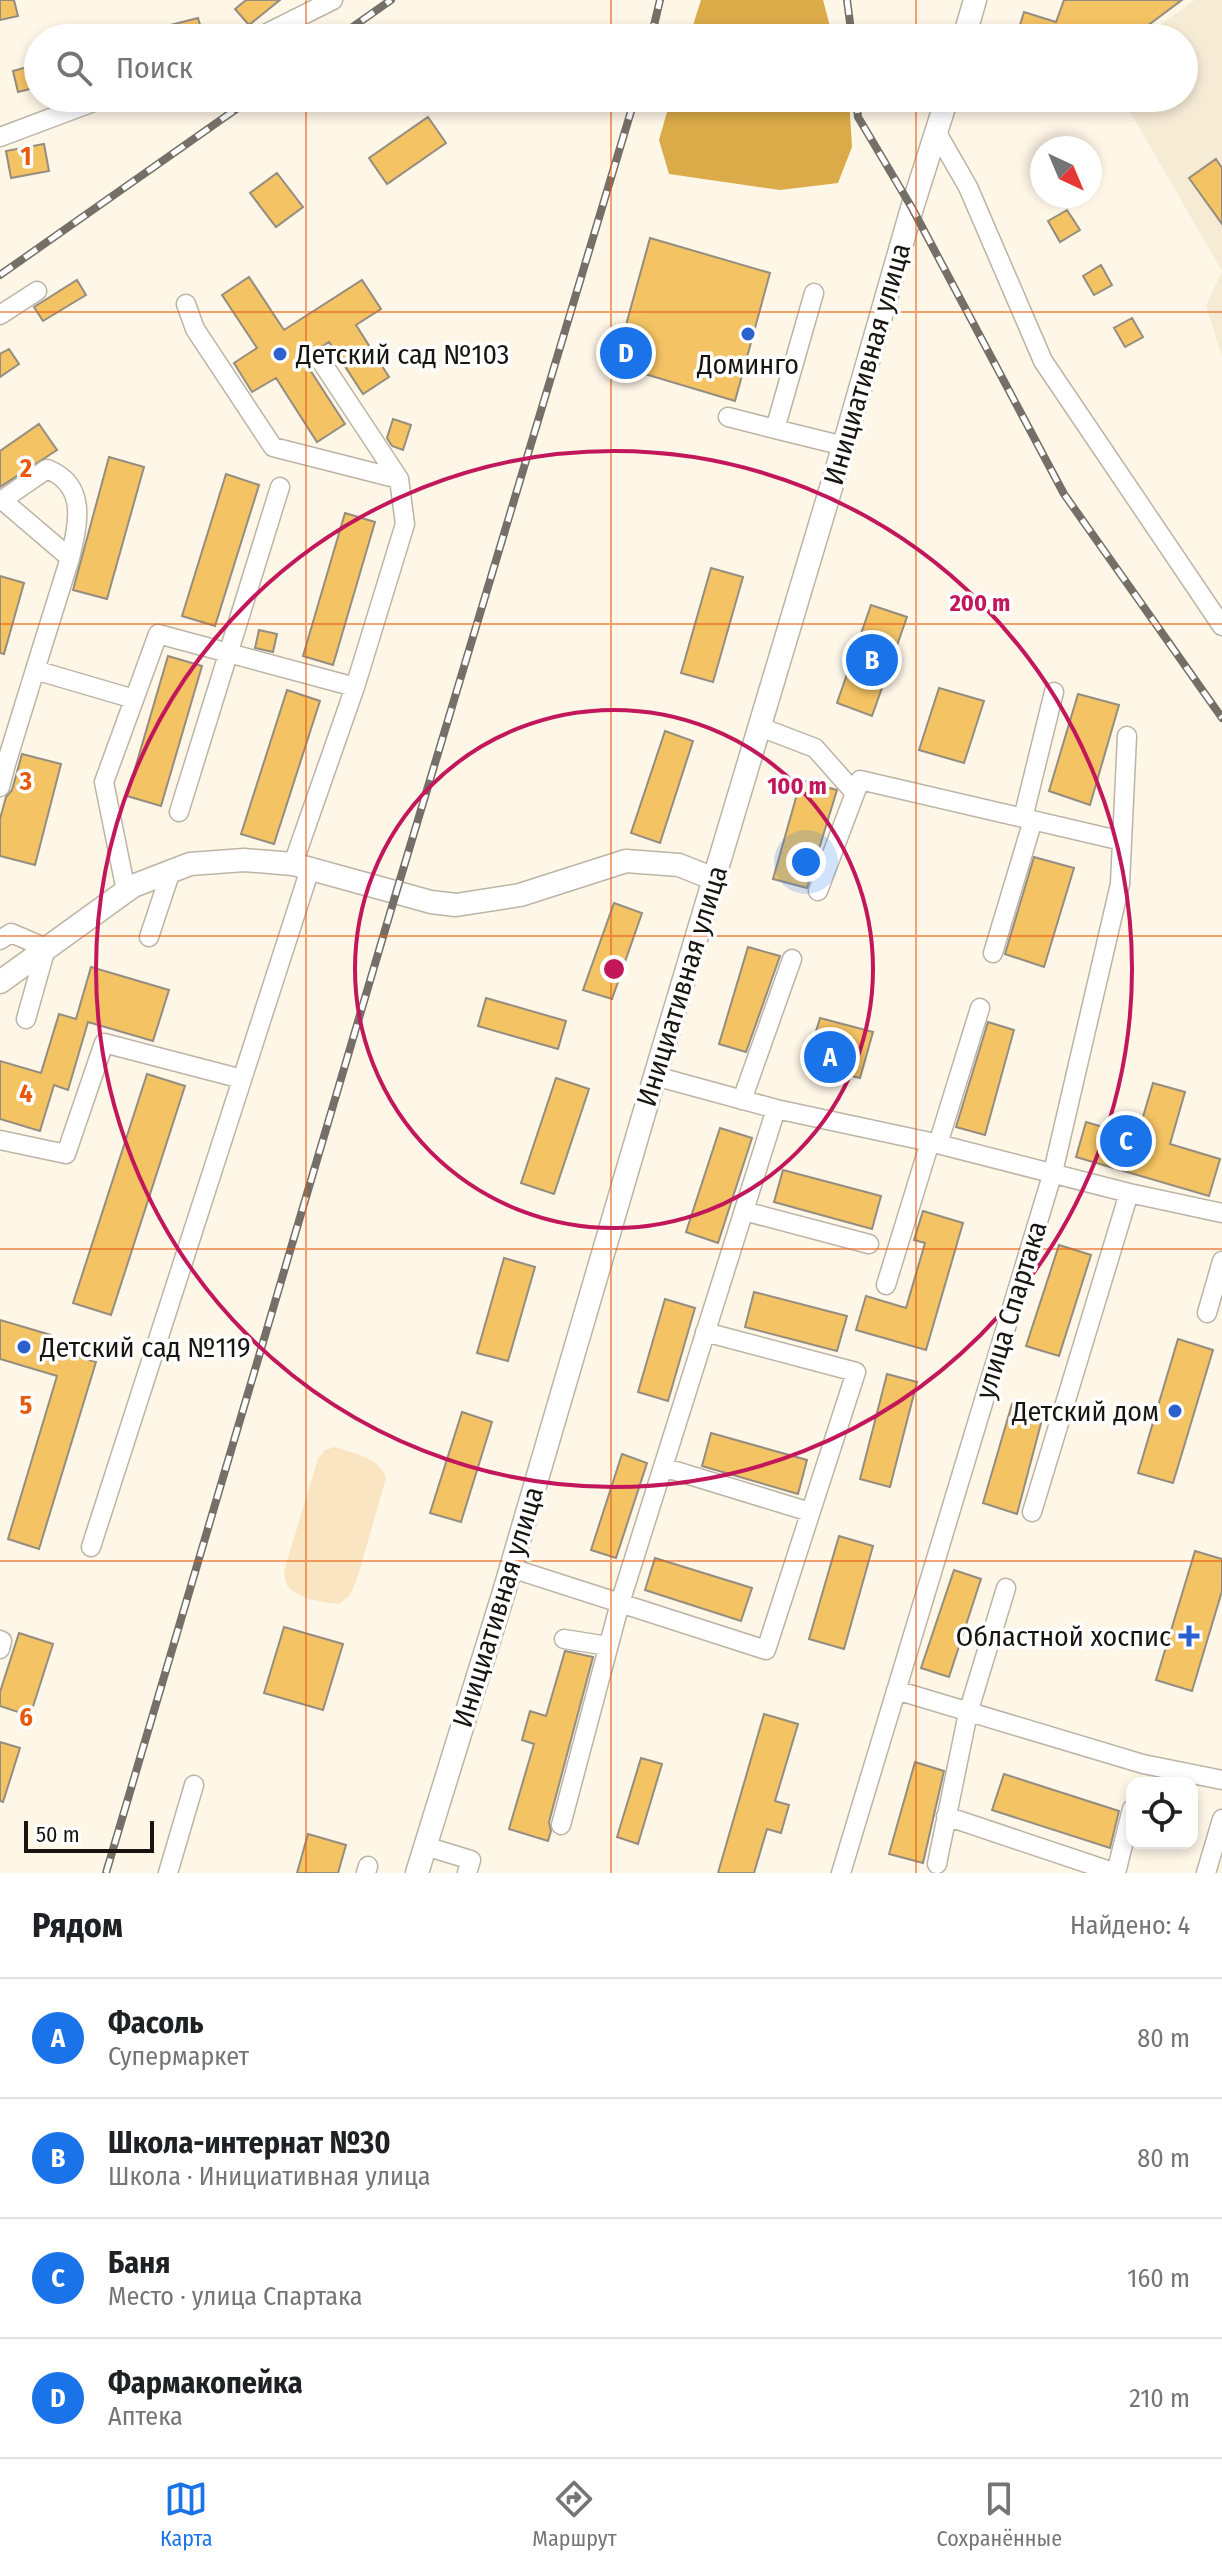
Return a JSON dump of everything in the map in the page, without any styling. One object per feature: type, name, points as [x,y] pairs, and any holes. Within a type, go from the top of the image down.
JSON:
[{"type":"main road","points":[[968,24],[975,0]]},
{"type":"main road","name":"Инициативная улица","points":[[417,1873],[511,1568],[912,208],[943,112]]},
{"type":"main road","points":[[0,982],[133,886],[190,864],[231,861],[302,867],[431,902],[456,905],[520,895],[626,861],[679,865],[714,879]]},
{"type":"street","points":[[285,24],[333,0]]},
{"type":"street","points":[[0,137],[67,112]]},
{"type":"street","points":[[937,133],[968,187],[1043,361],[1222,626]]},
{"type":"street","points":[[0,315],[37,291]]},
{"type":"street","points":[[775,429],[814,293]]},
{"type":"street","points":[[186,304],[195,329],[273,447],[399,479]]},
{"type":"street","points":[[91,1547],[242,1079],[405,524],[399,479],[321,361]]},
{"type":"street","points":[[728,417],[844,446]]},
{"type":"street","points":[[0,787],[3,763],[70,558],[78,520],[76,497],[58,474],[47,469],[1,500],[70,558]]},
{"type":"street","points":[[179,812],[280,487]]},
{"type":"street","points":[[126,891],[104,782],[158,634],[355,687]]},
{"type":"street","points":[[35,670],[134,699]]},
{"type":"street","points":[[993,953],[1028,819],[1054,692]]},
{"type":"street","points":[[760,727],[815,748],[855,793]]},
{"type":"street","name":"улица Спартака","points":[[841,1873],[1053,1172],[1120,884],[1127,736]]},
{"type":"street","points":[[818,891],[860,780],[1122,841]]},
{"type":"street","points":[[149,937],[171,871]]},
{"type":"street","points":[[0,940],[11,933],[46,948],[26,1019]]},
{"type":"street","points":[[742,1100],[792,959]]},
{"type":"street","points":[[886,1285],[980,1008]]},
{"type":"street","points":[[0,1140],[66,1154],[104,1043],[242,1079]]},
{"type":"street","points":[[655,1076],[776,1109],[934,1143],[1129,1193],[1222,1213]]},
{"type":"street","points":[[561,1825],[620,1603],[776,1109]]},
{"type":"street","points":[[1032,1512],[1129,1193]]},
{"type":"street","points":[[744,1211],[869,1244]]},
{"type":"street","points":[[1207,1313],[1222,1261]]},
{"type":"street","points":[[511,1568],[766,1650],[856,1372],[705,1332]]},
{"type":"street","points":[[663,1467],[810,1512]]},
{"type":"street","points":[[937,1864],[968,1713],[1006,1588]]},
{"type":"street","points":[[564,1639],[608,1646]]},
{"type":"street","points":[[0,1640],[0,1649]]},
{"type":"street","points":[[896,1690],[1143,1764],[1222,1780]]},
{"type":"street","points":[[1140,1777],[1143,1764]]},
{"type":"street","points":[[168,1873],[194,1785]]},
{"type":"street","points":[[946,1816],[1116,1873],[1126,1833]]},
{"type":"street","points":[[1206,1873],[1222,1819]]},
{"type":"street","points":[[425,1846],[471,1860],[467,1873]]},
{"type":"shaded area","points":[[701,0],[823,0],[829,24],[693,24]]},
{"type":"shaded area","points":[[1195,0],[1222,0],[1222,271],[1130,112],[1198,112],[1198,24],[1162,24]]},
{"type":"shaded area","points":[[667,112],[850,112],[852,147],[838,183],[780,190],[669,174],[659,140]]},
{"type":"shaded area","points":[[1222,271],[1222,356],[1206,306]]},
{"type":"shaded area","points":[[335,1447],[372,1461],[386,1478],[357,1579],[350,1595],[339,1604],[318,1601],[291,1590],[284,1571],[318,1459],[325,1450]]},
{"type":"building","points":[[0,0],[14,0],[18,16],[0,20]]},
{"type":"building","points":[[246,0],[280,0],[250,24],[235,9]]},
{"type":"building","points":[[1064,0],[1182,0],[1150,24],[1020,24],[1024,12],[1056,22]]},
{"type":"building","points":[[198,18],[200,24],[174,24]]},
{"type":"building","points":[[24,68],[24,90],[18,92],[13,71]]},
{"type":"building","points":[[428,117],[446,143],[387,184],[369,158]]},
{"type":"building","points":[[44,144],[49,171],[11,178],[6,151]]},
{"type":"building","points":[[1216,159],[1222,168],[1222,224],[1189,178]]},
{"type":"building","points":[[277,173],[303,207],[276,227],[250,193]]},
{"type":"building","points":[[1067,210],[1080,230],[1060,242],[1048,221]]},
{"type":"building","points":[[650,238],[770,273],[735,401],[615,365]]},
{"type":"building","points":[[1101,265],[1112,285],[1094,295],[1083,276]]},
{"type":"building","name":"Детский сад №103","points":[[249,277],[284,330],[362,280],[381,309],[356,325],[389,377],[363,394],[329,342],[303,359],[345,424],[317,442],[276,378],[252,392],[234,363],[257,348],[222,295]]},
{"type":"building","points":[[77,280],[86,295],[43,321],[34,307]]},
{"type":"building","points":[[1132,318],[1143,337],[1125,347],[1114,328]]},
{"type":"building","points":[[9,349],[19,364],[0,377],[0,354]]},
{"type":"building","points":[[393,419],[411,425],[403,450],[392,446],[387,438]]},
{"type":"building","points":[[39,424],[57,450],[0,487],[0,451]]},
{"type":"building","points":[[109,457],[144,467],[107,599],[73,590]]},
{"type":"building","points":[[226,474],[259,485],[215,626],[182,616]]},
{"type":"building","points":[[345,513],[375,522],[333,665],[303,656]]},
{"type":"building","points":[[711,568],[743,577],[713,682],[681,673]]},
{"type":"building","points":[[0,576],[24,583],[4,654],[0,653]]},
{"type":"building","points":[[871,605],[907,617],[872,716],[837,703]]},
{"type":"building","points":[[259,630],[277,634],[273,652],[255,648]]},
{"type":"building","points":[[168,656],[202,666],[161,806],[127,796]]},
{"type":"building","points":[[939,688],[984,701],[964,763],[919,750]]},
{"type":"building","points":[[287,690],[320,701],[274,844],[241,834]]},
{"type":"building","points":[[1078,694],[1119,705],[1090,805],[1049,791]]},
{"type":"building","points":[[665,731],[693,741],[660,843],[631,833]]},
{"type":"building","points":[[22,754],[61,764],[35,865],[0,856],[0,819]]},
{"type":"building","points":[[801,780],[837,790],[807,888],[773,879]]},
{"type":"building","points":[[1034,857],[1074,868],[1044,967],[1005,954]]},
{"type":"building","points":[[614,903],[642,913],[612,999],[583,990]]},
{"type":"building","points":[[748,947],[780,956],[746,1052],[719,1044]]},
{"type":"building","points":[[91,967],[169,990],[153,1041],[88,1022],[68,1090],[54,1085],[40,1131],[0,1119],[0,1061],[41,1073],[59,1014],[76,1019]]},
{"type":"building","points":[[486,998],[566,1021],[558,1049],[478,1026]]},
{"type":"building","points":[[820,1018],[873,1032],[860,1078],[806,1065]]},
{"type":"building","points":[[988,1022],[1014,1030],[985,1135],[956,1127]]},
{"type":"building","points":[[147,1074],[185,1086],[111,1315],[73,1303]]},
{"type":"building","points":[[556,1078],[589,1089],[554,1194],[521,1183]]},
{"type":"building","points":[[1153,1083],[1185,1092],[1170,1144],[1220,1159],[1209,1196],[1076,1157],[1086,1122],[1137,1137]]},
{"type":"building","points":[[720,1128],[752,1138],[718,1243],[686,1232]]},
{"type":"building","points":[[783,1170],[881,1196],[872,1229],[774,1202]]},
{"type":"building","points":[[923,1211],[963,1223],[926,1350],[856,1330],[866,1296],[906,1308],[925,1243],[914,1240]]},
{"type":"building","points":[[1059,1245],[1091,1255],[1059,1356],[1026,1346]]},
{"type":"building","points":[[504,1258],[535,1267],[508,1361],[477,1353]]},
{"type":"building","points":[[754,1292],[847,1316],[837,1351],[745,1327]]},
{"type":"building","points":[[665,1299],[695,1308],[668,1401],[638,1392]]},
{"type":"building","points":[[0,1320],[51,1335],[47,1347],[96,1362],[39,1549],[8,1539],[57,1376],[0,1359]]},
{"type":"building","name":"Детский дом","points":[[1178,1339],[1213,1350],[1173,1483],[1138,1473]]},
{"type":"building","points":[[887,1374],[917,1382],[890,1487],[860,1479]]},
{"type":"building","points":[[1012,1404],[1044,1412],[1017,1514],[983,1503]]},
{"type":"building","points":[[462,1412],[492,1422],[461,1522],[430,1513]]},
{"type":"building","points":[[711,1433],[807,1460],[798,1494],[702,1466]]},
{"type":"building","points":[[622,1454],[647,1463],[616,1558],[591,1550]]},
{"type":"building","points":[[839,1536],[873,1546],[844,1649],[809,1639]]},
{"type":"building","name":"Областной хоспис","points":[[1195,1551],[1222,1559],[1222,1591],[1192,1691],[1156,1680]]},
{"type":"building","points":[[655,1558],[752,1588],[741,1621],[645,1590]]},
{"type":"building","points":[[954,1570],[981,1579],[949,1677],[921,1668]]},
{"type":"building","points":[[284,1627],[343,1644],[323,1710],[264,1693]]},
{"type":"building","points":[[19,1633],[53,1644],[30,1716],[0,1706],[0,1692]]},
{"type":"building","points":[[565,1651],[593,1657],[549,1822],[551,1831],[548,1841],[509,1829],[534,1744],[522,1740],[530,1711],[546,1716]]},
{"type":"building","points":[[764,1714],[798,1724],[775,1801],[789,1805],[781,1833],[767,1829],[754,1873],[718,1873]]},
{"type":"building","points":[[0,1742],[20,1748],[3,1802],[0,1801]]},
{"type":"building","points":[[641,1758],[662,1764],[638,1844],[617,1837]]},
{"type":"building","points":[[915,1762],[944,1771],[923,1863],[889,1854]]},
{"type":"building","points":[[1004,1774],[1119,1811],[1110,1848],[992,1810]]},
{"type":"building","points":[[308,1834],[346,1845],[338,1873],[297,1873]]},
{"type":"railway","points":[[357,24],[391,0]]},
{"type":"railway","points":[[654,24],[660,0]]},
{"type":"railway","points":[[847,0],[850,24]]},
{"type":"railway","points":[[0,275],[232,112]]},
{"type":"railway","points":[[106,1873],[631,112]]},
{"type":"railway","points":[[857,112],[1064,494],[1222,718]]},
{"type":"place","name":"Доминго","points":[[748,334]]},
{"type":"place","name":"Фармакопейка","points":[[626,353]]},
{"type":"place","name":"Детский сад №103","points":[[280,354]]},
{"type":"place","name":"Школа-интернат №30","points":[[872,660]]},
{"type":"place","name":"Фасоль","points":[[830,1057]]},
{"type":"place","name":"Баня","points":[[1126,1141]]},
{"type":"place","name":"Детский сад №119","points":[[24,1347]]},
{"type":"place","name":"Детский дом","points":[[1175,1411]]},
{"type":"place","name":"Областной хоспис","points":[[1189,1636]]}]
